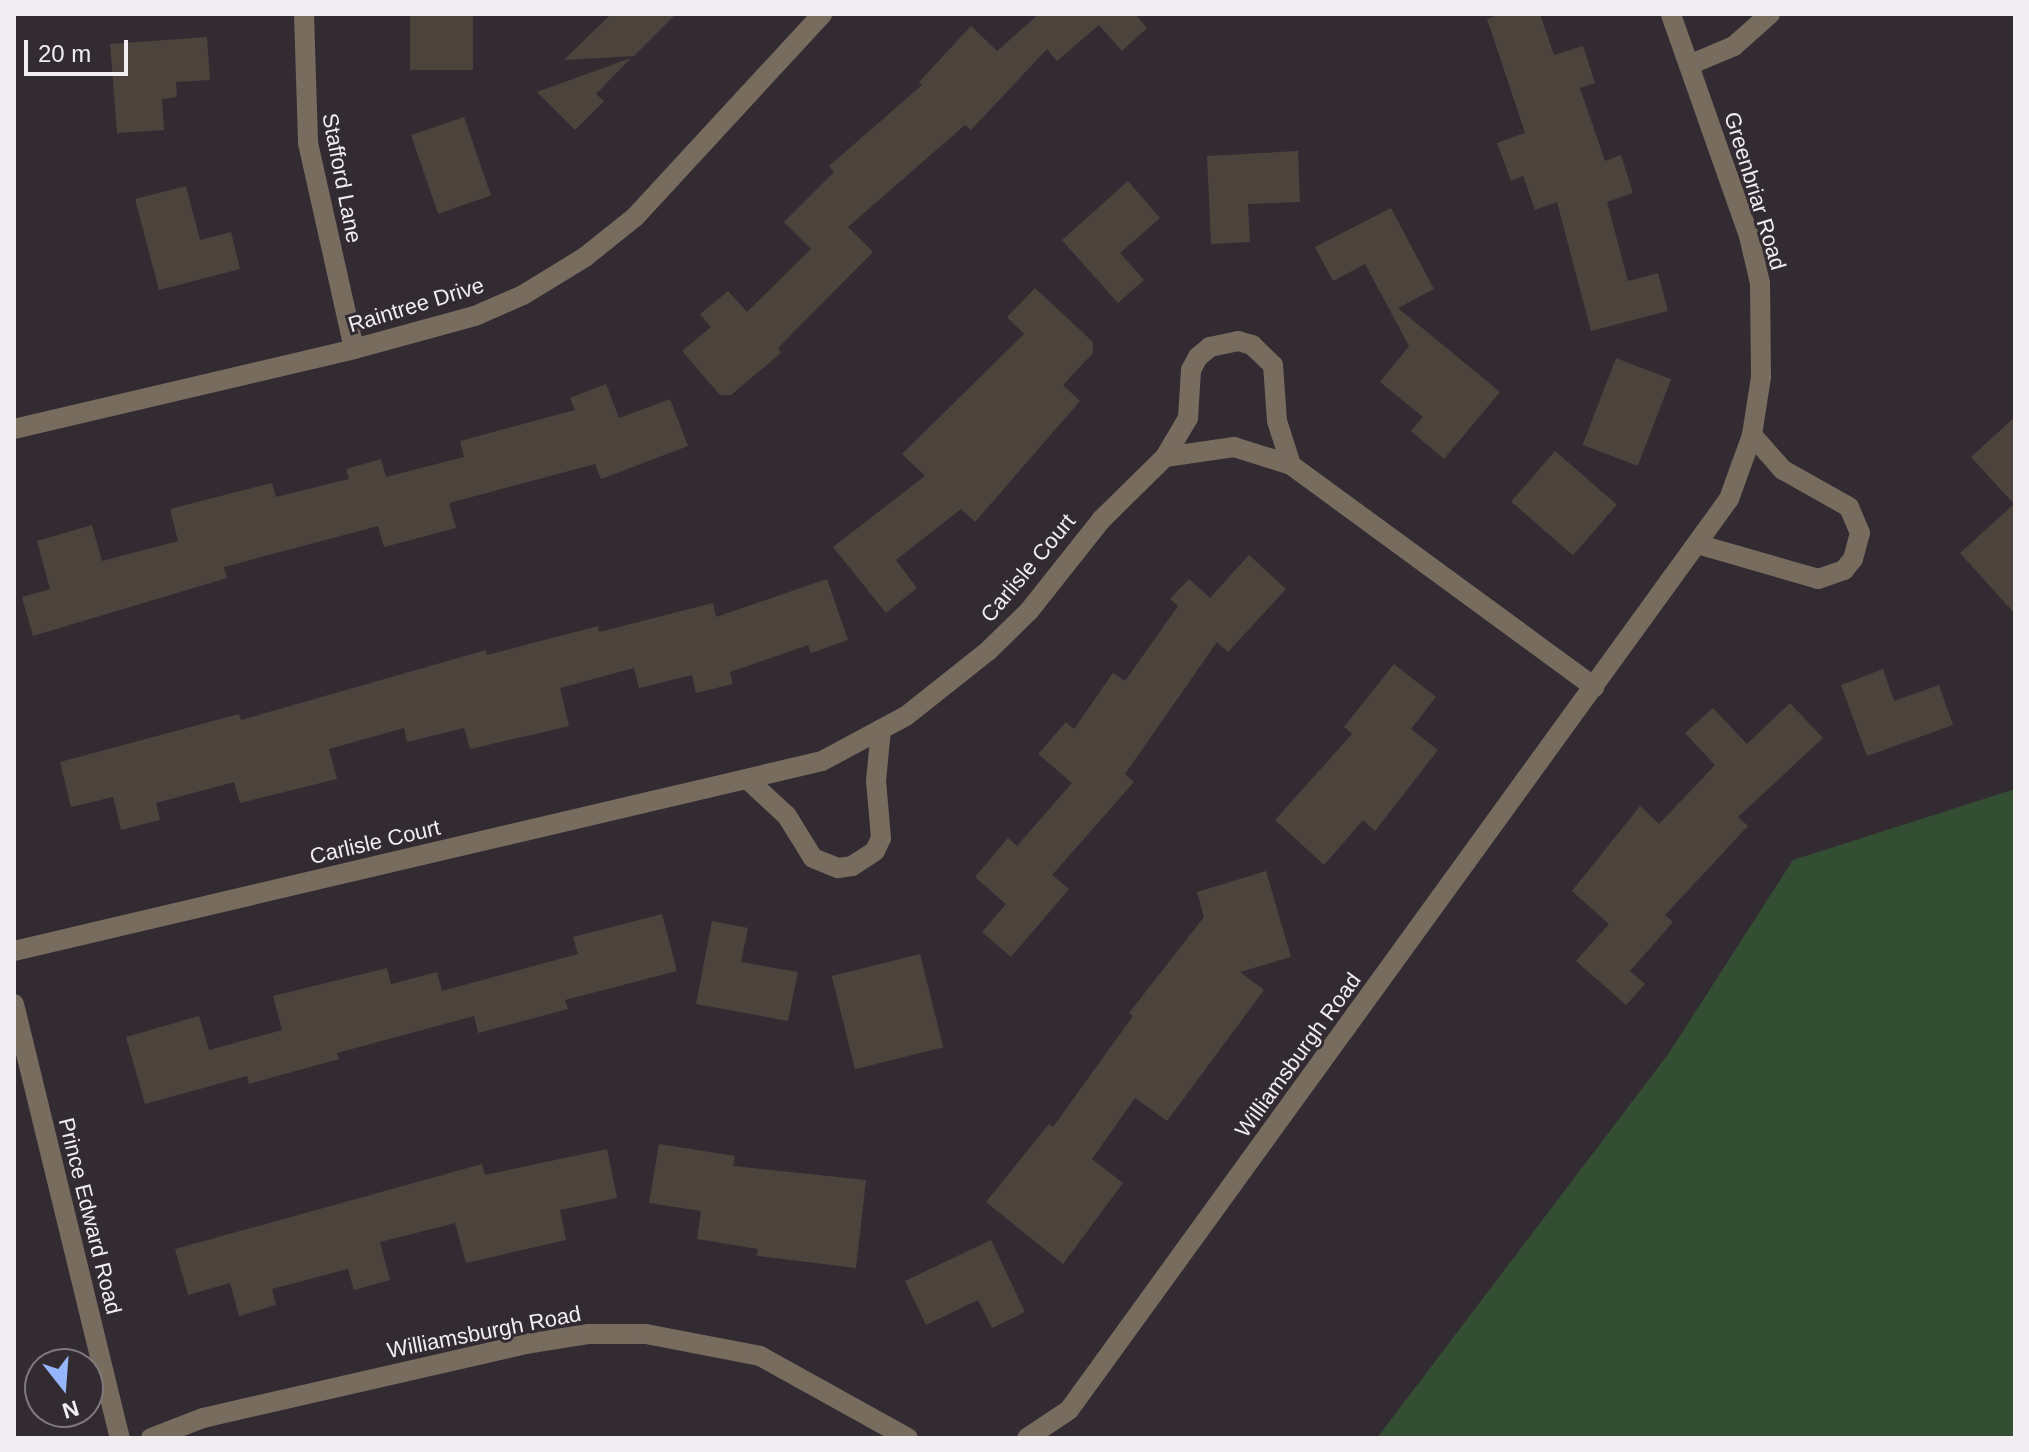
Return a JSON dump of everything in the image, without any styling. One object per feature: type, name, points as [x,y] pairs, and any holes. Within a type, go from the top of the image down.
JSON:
[{"type":"street","name":"Stafford Lane","points":[[304,14],[308,143],[354,349]]},
{"type":"street","name":"Raintree Drive","points":[[14,429],[354,349],[475,316],[523,295],[585,257],[645,207],[822,14]]},
{"type":"street","name":"Greenbriar Road","points":[[1594,687],[1729,499],[1752,435],[1764,333],[1760,283],[1749,236],[1671,14]]},
{"type":"street","points":[[1689,65],[1734,46],[1770,14]]},
{"type":"street","name":"Carlisle Court","points":[[14,951],[822,761],[906,716],[988,651],[1029,611],[1101,520],[1165,457],[1188,418],[1191,370],[1198,357],[1210,347],[1238,341],[1264,353],[1273,365],[1277,421],[1291,465]]},
{"type":"street","points":[[1697,544],[1818,579],[1844,570],[1853,559],[1860,533],[1849,507],[1783,470],[1752,435]]},
{"type":"street","points":[[1165,457],[1234,447],[1291,465],[1594,687]]},
{"type":"street","name":"Williamsburgh Road","points":[[1027,1438],[1069,1410],[1594,687]]},
{"type":"street","points":[[747,779],[787,816],[813,858],[838,868],[852,866],[875,851],[881,838],[876,781],[881,729]]},
{"type":"street","name":"Prince Edward Road","points":[[14,1004],[120,1438]]},
{"type":"street","name":"Williamsburgh Road","points":[[151,1438],[203,1418],[525,1344],[589,1334],[646,1334],[760,1356],[908,1438]]},
{"type":"green space","points":[[2015,789],[2015,1438],[1377,1438],[1669,1053],[1793,860]]},
{"type":"building","points":[[410,14],[473,14],[473,70],[410,70]]},
{"type":"building","points":[[611,14],[676,14],[634,56],[564,60]]},
{"type":"building","points":[[1039,14],[1135,14],[1147,28],[1122,51],[1099,25],[1057,61],[1047,49],[971,130],[965,125],[848,227],[873,252],[778,348],[781,353],[731,395],[720,395],[682,351],[711,327],[700,314],[728,291],[747,312],[811,249],[784,222],[834,172],[829,166],[922,85],[919,82],[971,26],[997,51]]},
{"type":"building","points":[[1502,14],[1540,14],[1554,55],[1583,46],[1595,83],[1580,88],[1605,161],[1621,155],[1633,193],[1607,202],[1628,281],[1658,273],[1668,311],[1591,331],[1557,202],[1535,210],[1523,176],[1511,181],[1497,143],[1525,133],[1487,19]]},
{"type":"building","points":[[207,37],[210,80],[176,82],[177,97],[162,99],[164,130],[117,133],[110,44]]},
{"type":"building","points":[[631,58],[596,94],[604,101],[575,130],[537,92]]},
{"type":"building","points":[[464,117],[491,195],[438,214],[411,135]]},
{"type":"building","points":[[1298,151],[1300,202],[1248,204],[1250,242],[1211,244],[1207,156]]},
{"type":"building","points":[[1128,181],[1160,218],[1120,253],[1144,280],[1118,303],[1062,240]]},
{"type":"building","points":[[186,186],[200,240],[231,232],[240,269],[159,290],[135,199]]},
{"type":"building","points":[[1391,208],[1434,289],[1398,308],[1500,392],[1444,459],[1411,431],[1423,417],[1380,382],[1409,346],[1365,264],[1333,281],[1315,247]]},
{"type":"building","points":[[1035,288],[1093,342],[1093,353],[1063,385],[1080,401],[975,522],[961,509],[896,560],[917,588],[886,613],[833,547],[925,476],[902,454],[1024,334],[1007,317]]},
{"type":"building","points":[[1616,358],[1671,379],[1638,466],[1583,445]]},
{"type":"building","points":[[606,384],[619,418],[670,399],[688,446],[601,479],[595,464],[449,503],[456,528],[384,547],[378,526],[224,567],[227,578],[33,636],[22,597],[50,589],[37,541],[92,525],[102,561],[178,541],[170,509],[272,483],[276,497],[349,479],[346,469],[381,459],[386,477],[464,457],[460,441],[575,410],[570,398]]},
{"type":"building","points":[[2015,417],[2015,614],[1960,553],[2014,504],[1971,457]]},
{"type":"building","points":[[1555,451],[1617,505],[1573,555],[1511,502]]},
{"type":"building","points":[[1249,555],[1286,589],[1228,652],[1217,642],[1125,774],[1134,782],[1052,875],[1069,889],[1011,957],[982,932],[1006,904],[975,877],[1008,838],[1017,846],[1072,783],[1038,754],[1066,722],[1074,729],[1113,673],[1125,681],[1178,606],[1170,599],[1189,579],[1210,598]]},
{"type":"building","points":[[827,579],[848,640],[811,653],[808,645],[730,672],[733,684],[696,693],[692,675],[639,688],[634,668],[560,688],[569,726],[470,749],[464,728],[407,742],[404,728],[329,749],[337,779],[240,803],[234,782],[156,803],[160,820],[121,830],[113,797],[71,807],[60,762],[239,714],[241,720],[486,650],[487,655],[598,626],[599,632],[713,603],[716,617]]},
{"type":"building","points":[[1394,664],[1436,697],[1411,729],[1438,750],[1375,831],[1363,820],[1324,865],[1275,820],[1352,734],[1344,727]]},
{"type":"building","points":[[1883,669],[1894,701],[1939,685],[1953,725],[1867,756],[1841,685]]},
{"type":"building","points":[[1790,703],[1823,738],[1738,817],[1748,826],[1665,915],[1673,922],[1630,971],[1645,984],[1626,1005],[1576,961],[1609,924],[1572,891],[1640,806],[1659,824],[1715,765],[1685,733],[1713,708],[1747,744]]},
{"type":"building","points":[[1266,871],[1291,957],[1240,972],[1264,990],[1167,1121],[1135,1098],[1092,1159],[1123,1183],[1063,1264],[986,1202],[1049,1124],[1053,1127],[1133,1016],[1129,1013],[1204,917],[1197,892]]},
{"type":"building","points":[[662,914],[677,971],[565,1000],[568,1009],[478,1033],[474,1016],[337,1053],[339,1059],[249,1084],[247,1076],[145,1104],[126,1037],[199,1016],[209,1050],[282,1030],[273,996],[387,968],[391,984],[437,972],[442,991],[578,954],[573,937]]},
{"type":"building","points":[[712,921],[748,928],[741,962],[798,972],[788,1021],[696,1004]]},
{"type":"building","points":[[920,954],[943,1047],[855,1069],[832,976]]},
{"type":"building","points":[[659,1144],[735,1156],[733,1166],[866,1180],[856,1268],[757,1256],[758,1249],[697,1239],[701,1211],[649,1203]]},
{"type":"building","points":[[607,1149],[617,1198],[560,1210],[566,1240],[466,1263],[455,1223],[380,1242],[390,1280],[354,1290],[348,1269],[272,1289],[276,1305],[239,1316],[230,1283],[188,1295],[175,1249],[482,1164],[485,1175]]},
{"type":"building","points":[[991,1240],[1025,1312],[992,1328],[978,1300],[926,1325],[905,1281]]}]
